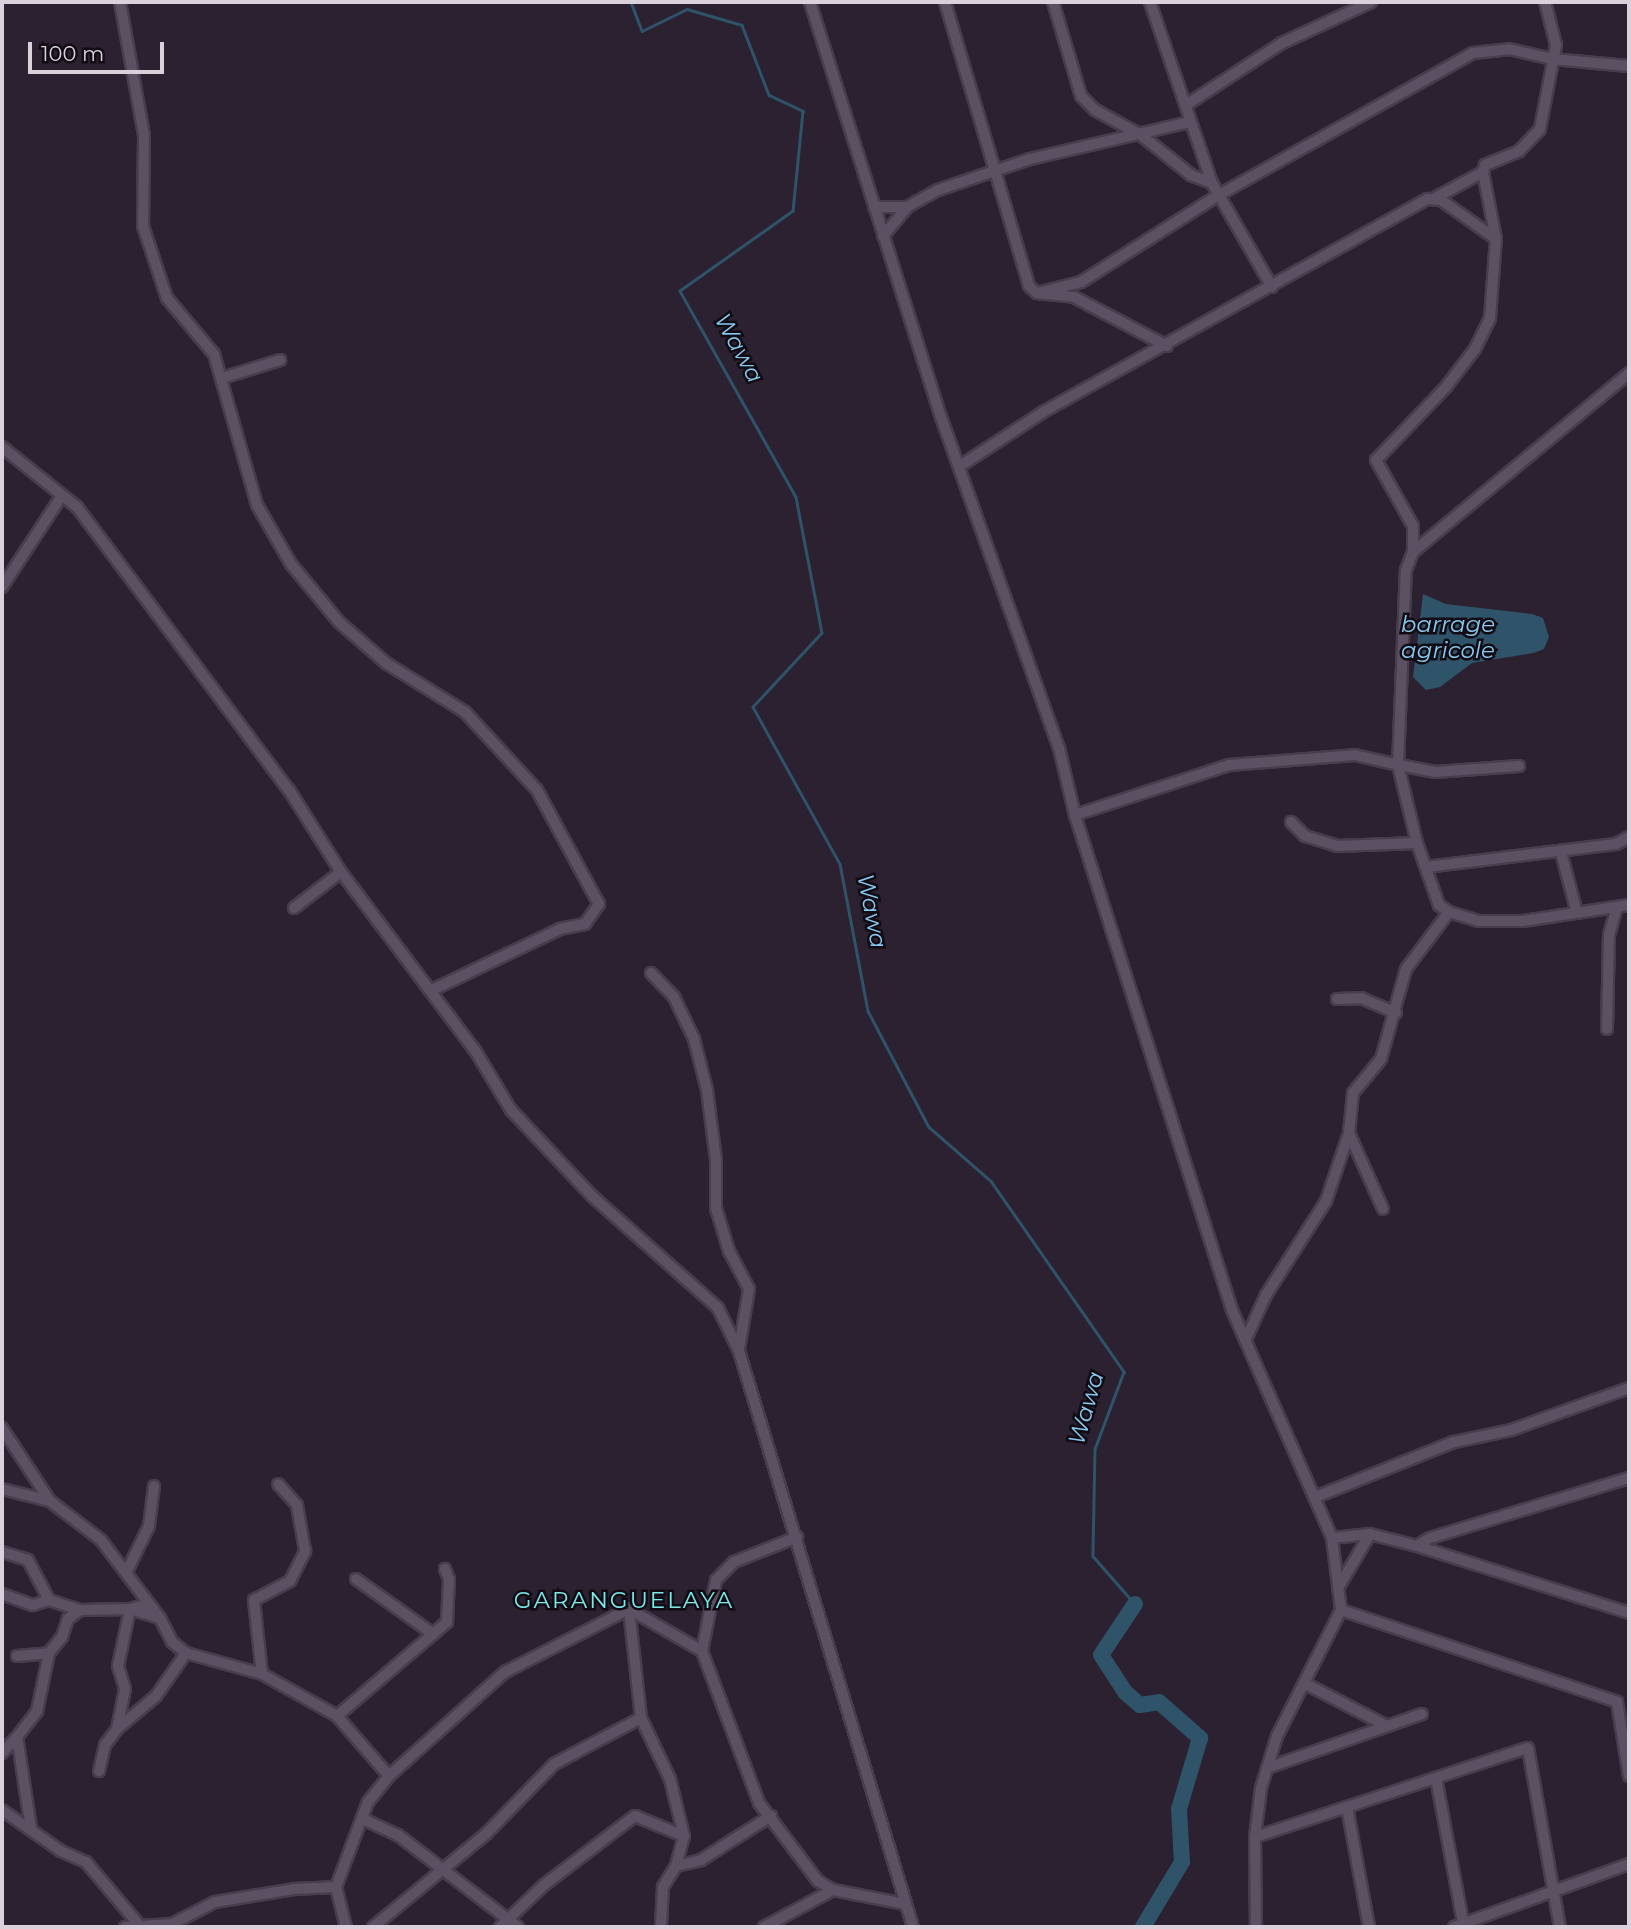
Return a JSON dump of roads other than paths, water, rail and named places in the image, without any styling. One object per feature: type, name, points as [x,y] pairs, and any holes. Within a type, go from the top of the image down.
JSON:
[{"type":"street","points":[[120,2],[144,136],[143,226],[167,298],[205,340],[222,378],[257,505],[301,579],[357,640],[386,663],[465,712],[537,790],[599,905],[594,918],[585,924],[560,929],[432,990]]},
{"type":"street","points":[[810,2],[883,236],[1059,748],[1074,815],[1232,1310],[1318,1496],[1332,1538],[1341,1610],[1304,1683],[1267,1768],[1255,1836],[1256,1927]]},
{"type":"street","points":[[945,2],[993,174],[1029,286],[1037,293],[1074,297],[1167,346]]},
{"type":"street","points":[[1053,2],[1081,96],[1095,110],[1141,135],[1191,176],[1212,183]]},
{"type":"street","points":[[1150,2],[1217,196],[1272,287]]},
{"type":"street","points":[[1186,105],[1282,43],[1371,2]]},
{"type":"street","points":[[1545,2],[1555,39],[1539,129],[1519,151],[1485,164],[1483,172],[1496,239],[1495,296],[1484,334],[1446,387],[1376,460],[1413,526],[1413,552],[1406,570],[1398,765],[1417,843],[1440,905],[1449,912],[1501,921],[1629,905]]},
{"type":"street","points":[[1037,293],[1081,282],[1217,196],[1466,56],[1499,48],[1552,59],[1629,66]]},
{"type":"street","points":[[883,236],[906,207],[938,190],[993,174],[1030,159],[1190,122]]},
{"type":"street","points":[[960,466],[1043,412],[1483,172]]},
{"type":"street","points":[[1435,198],[1496,239]]},
{"type":"street","points":[[874,207],[906,207]]},
{"type":"street","points":[[222,378],[280,360]]},
{"type":"street","points":[[1413,552],[1629,373]]},
{"type":"street","points":[[2,447],[77,507],[289,790],[341,872],[432,990],[511,1110],[592,1196],[718,1308],[739,1350],[745,1383],[797,1537],[913,1927]]},
{"type":"street","points":[[2,587],[6,572],[61,496]]},
{"type":"street","points":[[1074,815],[1229,765],[1355,755],[1435,772],[1519,766]]},
{"type":"street","points":[[1291,822],[1305,836],[1337,846],[1417,843]]},
{"type":"street","points":[[1426,867],[1616,844],[1629,837]]},
{"type":"street","points":[[1561,852],[1577,913]]},
{"type":"street","points":[[294,908],[341,872]]},
{"type":"street","points":[[1607,1029],[1609,934],[1617,907]]},
{"type":"street","points":[[1246,1339],[1266,1295],[1326,1200],[1349,1133],[1353,1093],[1377,1068],[1396,1013],[1406,969],[1449,912]]},
{"type":"street","points":[[651,973],[674,996],[694,1039],[707,1090],[716,1160],[716,1208],[729,1251],[749,1289],[739,1350]]},
{"type":"street","points":[[1338,999],[1362,998],[1396,1013]]},
{"type":"street","points":[[1349,1133],[1383,1209]]},
{"type":"street","points":[[1318,1496],[1454,1442],[1511,1430],[1629,1388]]},
{"type":"street","points":[[2,1428],[50,1501],[100,1539],[160,1618],[172,1642],[186,1653],[262,1674],[337,1716],[389,1776]]},
{"type":"street","points":[[1417,1546],[1430,1538],[1629,1478]]},
{"type":"street","points":[[262,1674],[254,1600],[289,1581],[305,1551],[297,1505],[278,1484]]},
{"type":"street","points":[[126,1573],[149,1526],[155,1486]]},
{"type":"street","points":[[2,1489],[50,1501]]},
{"type":"street","points":[[1332,1538],[1370,1534],[1417,1546],[1629,1613]]},
{"type":"street","points":[[1338,1588],[1370,1534]]},
{"type":"street","points":[[797,1537],[734,1562],[716,1580],[702,1651],[752,1788],[818,1881],[833,1890],[905,1903]]},
{"type":"street","points":[[2,1552],[28,1560],[49,1600]]},
{"type":"street","points":[[337,1716],[447,1622],[449,1579],[445,1569]]},
{"type":"street","points":[[356,1579],[433,1634]]},
{"type":"street","points":[[2,1594],[33,1605],[49,1600],[80,1611],[130,1609],[149,1604]]},
{"type":"street","points":[[130,1609],[160,1618]]},
{"type":"street","points":[[117,1729],[125,1689],[118,1666],[130,1609]]},
{"type":"street","points":[[629,1609],[702,1651]]},
{"type":"street","points":[[629,1609],[641,1718],[670,1779],[684,1836],[676,1866],[663,1887],[661,1927]]},
{"type":"street","points":[[346,1927],[336,1887],[368,1802],[389,1776],[505,1672],[629,1609]]},
{"type":"street","points":[[1341,1610],[1617,1702],[1629,1776]]},
{"type":"street","points":[[2,1753],[37,1711],[48,1653],[62,1637],[68,1619],[80,1611]]},
{"type":"street","points":[[17,1656],[48,1653]]},
{"type":"street","points":[[99,1771],[106,1745],[117,1729],[156,1696],[186,1653]]},
{"type":"street","points":[[1304,1683],[1387,1727]]},
{"type":"street","points":[[1267,1768],[1422,1714]]},
{"type":"street","points":[[373,1927],[486,1834],[554,1764],[641,1718]]},
{"type":"street","points":[[18,1737],[32,1828]]},
{"type":"street","points":[[1255,1836],[1528,1748],[1560,1927]]},
{"type":"street","points":[[1436,1778],[1460,1926],[1629,1864]]},
{"type":"street","points":[[1347,1807],[1369,1927]]},
{"type":"street","points":[[2,1810],[32,1828],[61,1851],[86,1862],[140,1926]]},
{"type":"street","points":[[363,1819],[398,1835],[445,1869],[509,1925],[544,1885],[635,1816],[684,1836]]},
{"type":"street","points":[[676,1866],[717,1852],[771,1816]]},
{"type":"street","points":[[125,1927],[172,1924],[215,1902],[294,1889],[336,1887]]},
{"type":"street","points":[[764,1927],[833,1890]]},
{"type":"water","name":"barrage agricole","points":[[1423,594],[1446,604],[1532,614],[1543,618],[1549,637],[1544,649],[1472,663],[1440,687],[1426,690],[1413,677]]},
{"type":"waterway","name":"Wawa","points":[[631,2],[642,31],[687,9],[742,25],[769,95],[803,111],[793,211],[680,291],[796,497],[822,633],[753,707],[840,864],[868,1011],[929,1127],[991,1181],[1124,1372],[1095,1449],[1093,1556],[1135,1604]]},
{"type":"waterway","name":"Wawa","points":[[1135,1604],[1101,1655],[1125,1692],[1140,1705],[1159,1702],[1200,1738],[1179,1809],[1182,1862],[1143,1927]]},
{"type":"district","name":"GARANGUELAYA","points":[[624,1600]]}]
